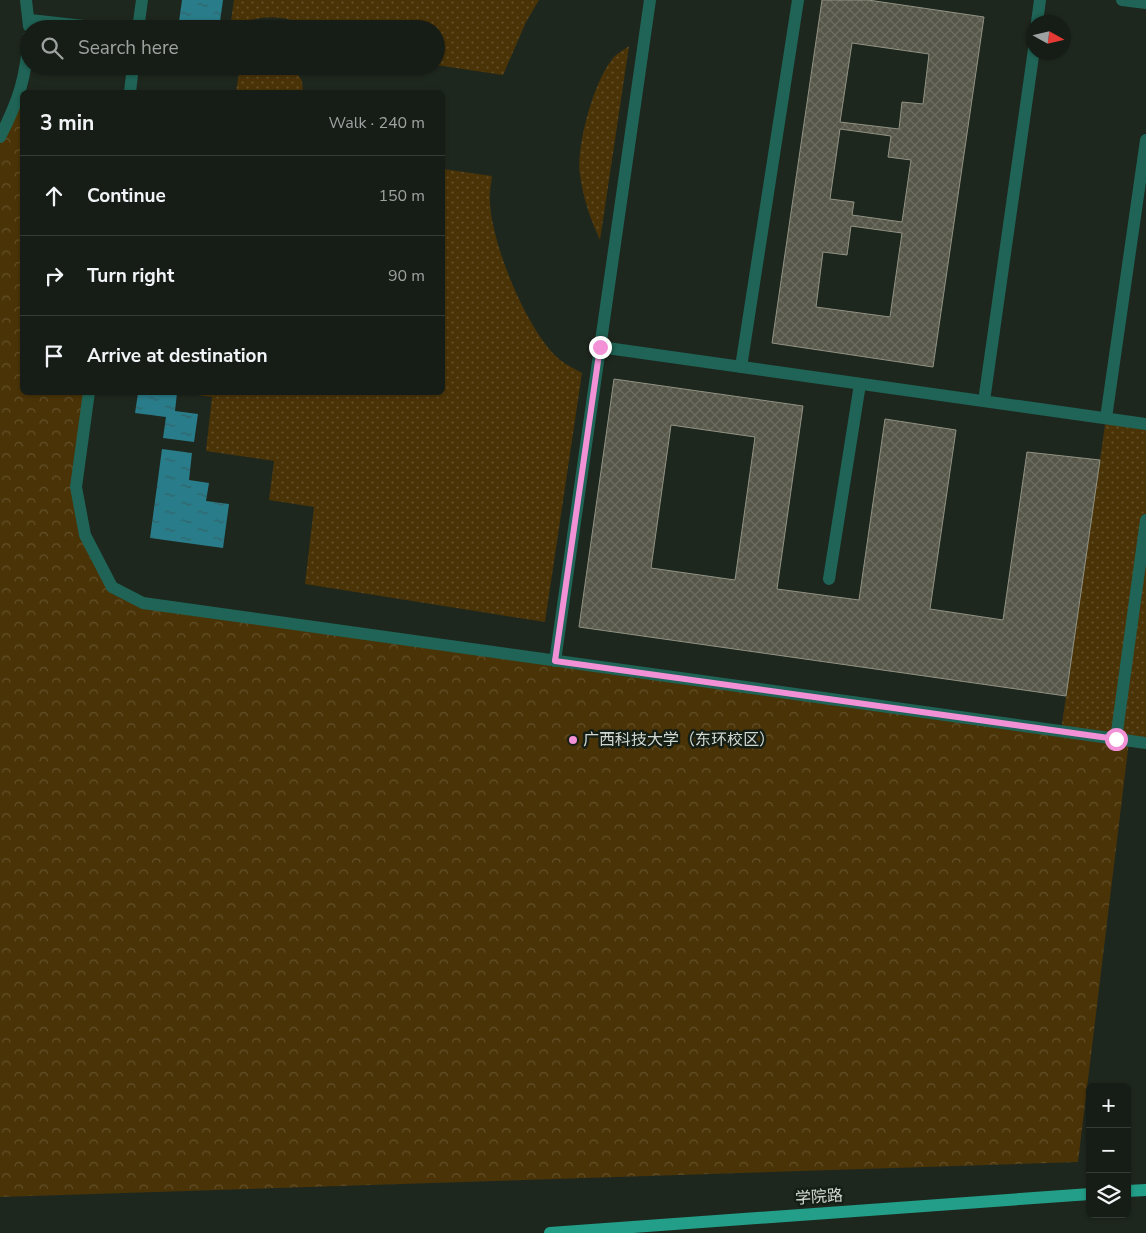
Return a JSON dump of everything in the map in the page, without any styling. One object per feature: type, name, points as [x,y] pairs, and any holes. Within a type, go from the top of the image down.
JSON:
[{"type":"main road","points":[[1131,1191],[1146,1190]]},
{"type":"main road","name":"学院路","points":[[550,1233],[1086,1194]]},
{"type":"lane","points":[[26,0],[29,20]]},
{"type":"lane","points":[[139,20],[142,0]]},
{"type":"lane","points":[[555,661],[650,0]]},
{"type":"lane","points":[[741,367],[798,0]]},
{"type":"lane","points":[[1038,15],[1040,0]]},
{"type":"lane","points":[[1122,0],[1146,3]]},
{"type":"lane","points":[[984,401],[1032,60]]},
{"type":"lane","points":[[22,90],[25,75]]},
{"type":"lane","points":[[130,90],[133,75]]},
{"type":"lane","points":[[0,137],[20,103]]},
{"type":"lane","points":[[1106,418],[1146,140]]},
{"type":"lane","points":[[600,347],[1146,424]]},
{"type":"lane","points":[[829,579],[860,384]]},
{"type":"lane","points":[[89,395],[76,487],[85,535],[112,587],[143,603],[1146,743]]},
{"type":"lane","points":[[1116,739],[1146,520]]},
{"type":"green space","points":[[234,0],[539,0],[526,22],[503,75],[445,66],[445,20],[291,20],[271,17],[231,20]]},
{"type":"green space","points":[[629,46],[600,240],[590,216],[583,191],[580,174],[581,146],[594,94],[601,78],[616,55]]},
{"type":"green space","points":[[239,75],[298,75],[302,81],[303,90],[236,90]]},
{"type":"green space","points":[[17,103],[20,104],[20,395],[89,395],[76,487],[85,535],[112,587],[143,603],[1129,741],[1088,1083],[1086,1083],[1078,1162],[0,1197],[0,137]]},
{"type":"green space","points":[[445,169],[492,176],[490,200],[492,221],[513,286],[535,329],[547,346],[559,359],[582,373],[545,622],[305,584],[314,507],[269,500],[274,461],[206,451],[212,397],[197,395],[445,395]]},
{"type":"green space","points":[[1106,418],[1146,426],[1146,743],[1061,731]]},
{"type":"water","points":[[182,0],[223,0],[220,20],[179,20]]},
{"type":"water","points":[[138,395],[177,395],[175,411],[198,414],[194,442],[163,438],[166,417],[135,413]]},
{"type":"water","points":[[162,449],[192,453],[189,480],[209,483],[206,501],[229,504],[223,548],[150,538]]},
{"type":"building","points":[[822,0],[868,0],[984,17],[933,367],[772,343]],"holes":[[[852,43],[929,54],[923,104],[902,102],[899,129],[840,122]],[[840,129],[891,136],[888,157],[911,160],[902,222],[852,215],[854,202],[830,199]],[[851,226],[902,233],[890,317],[816,307],[823,252],[847,255]]]},
{"type":"building","points":[[614,379],[803,406],[777,589],[859,600],[885,419],[956,430],[930,609],[1003,620],[1027,452],[1100,460],[1066,696],[579,627]],"holes":[[[671,425],[755,437],[735,580],[651,568]]]},
{"type":"place","name":"广西科技大学（东环校区）","points":[[573,740]]},
{"type":"route","points":[[600,347],[555,661],[1116,739]]}]
